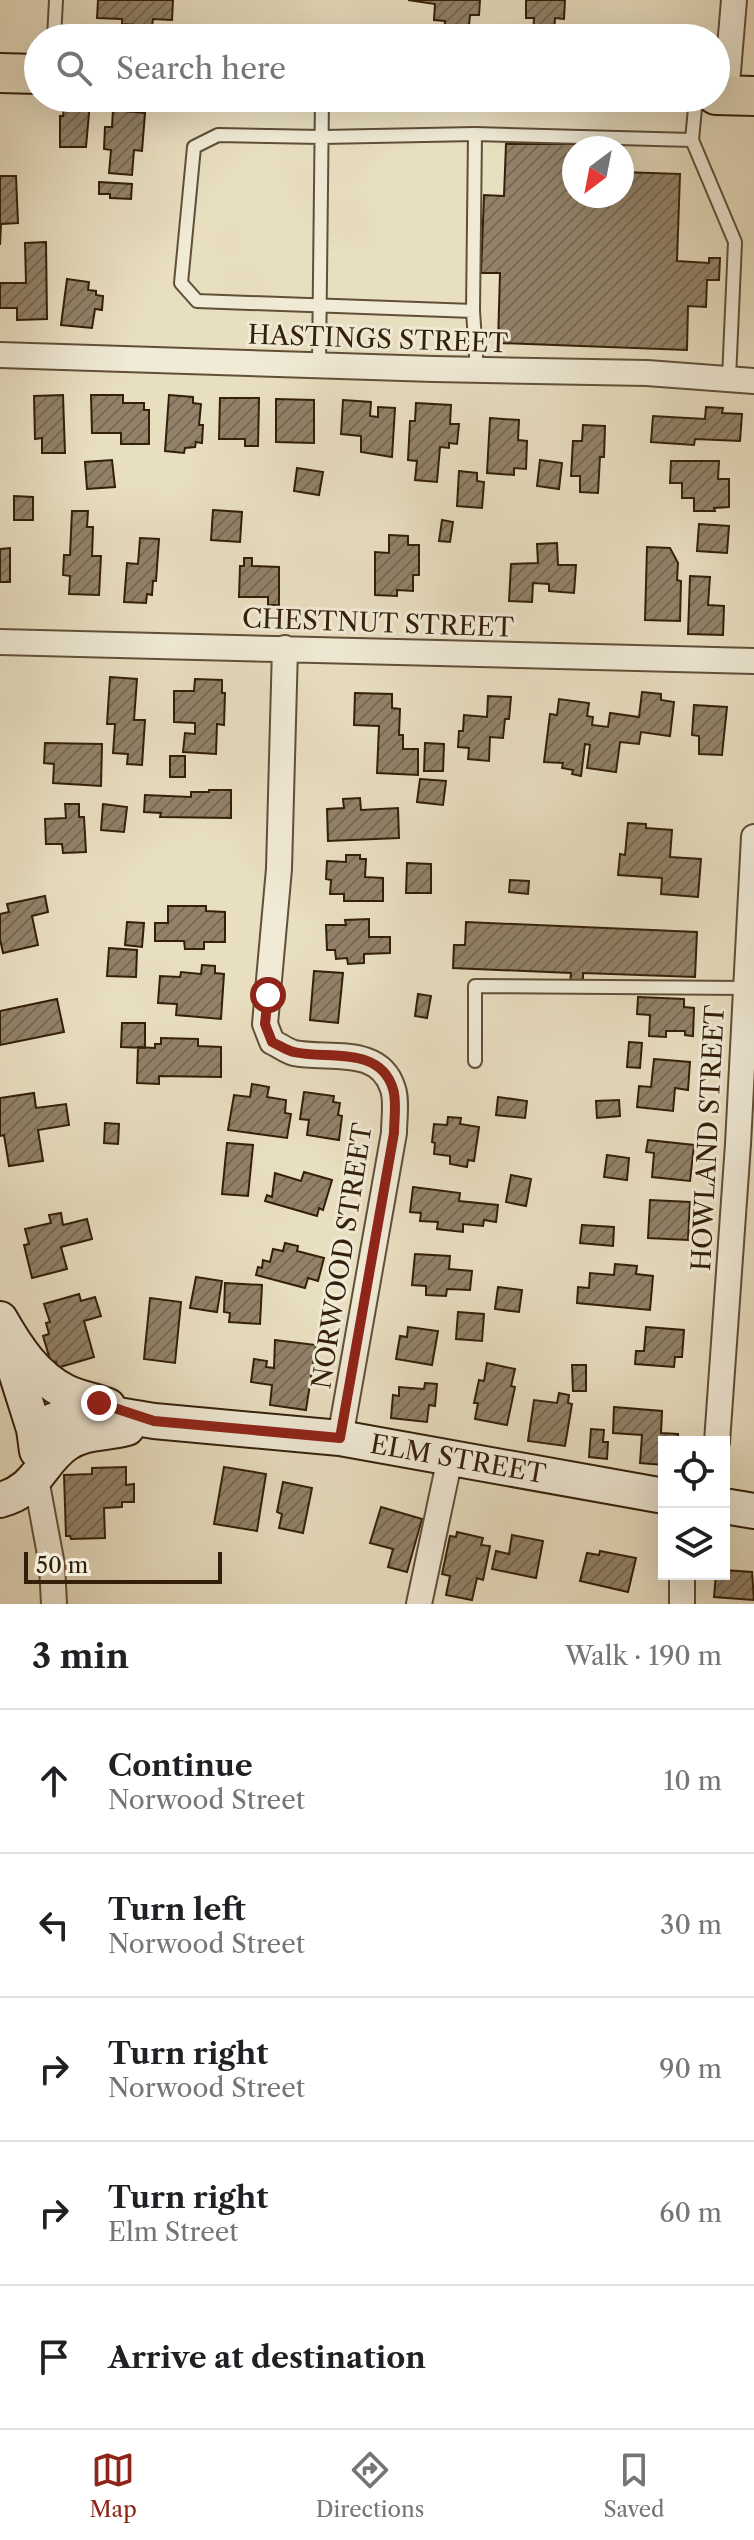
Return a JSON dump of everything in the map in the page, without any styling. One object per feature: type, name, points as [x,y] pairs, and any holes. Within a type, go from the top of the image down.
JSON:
[{"type":"main road","points":[[0,73],[24,74]]},
{"type":"street","points":[[730,35],[734,0]]},
{"type":"street","name":"HASTINGS STREET","points":[[0,355],[647,373],[754,381]]},
{"type":"street","name":"CHESTNUT STREET","points":[[0,642],[754,661]]},
{"type":"street","name":"NORWOOD STREET","points":[[285,648],[279,869],[265,1024],[272,1042],[293,1052],[347,1056],[372,1062],[382,1070],[393,1089],[394,1133],[340,1438]]},
{"type":"street","name":"HOWLAND STREET","points":[[717,1436],[738,1144],[754,837]]},
{"type":"street","points":[[0,1320],[34,1429],[36,1479],[52,1565],[54,1604]]},
{"type":"street","name":"ELM STREET","points":[[0,1320],[20,1353],[66,1392],[154,1421]]},
{"type":"street","name":"ELM STREET","points":[[34,1429],[74,1412],[100,1412],[154,1421],[340,1438],[658,1495]]},
{"type":"street","name":"ELM STREET","points":[[0,1500],[10,1497],[36,1479],[67,1443],[83,1436],[154,1421]]},
{"type":"street","points":[[419,1604],[450,1458]]},
{"type":"street","points":[[730,1507],[754,1511]]},
{"type":"street","points":[[682,1580],[682,1604]]},
{"type":"lane","points":[[55,24],[56,0]]},
{"type":"lane","points":[[319,365],[322,112]]},
{"type":"lane","points":[[692,140],[712,112]]},
{"type":"lane","points":[[473,311],[197,301],[181,283],[194,147],[218,135],[322,137],[475,134],[692,140]]},
{"type":"lane","points":[[475,134],[473,311],[477,370]]},
{"type":"lane","points":[[692,140],[735,242],[729,379]]},
{"type":"lane","points":[[475,1061],[475,986],[746,988]]},
{"type":"building","points":[[98,0],[173,0],[172,20],[153,19],[152,24],[122,24],[122,19],[97,18]]},
{"type":"building","points":[[408,0],[480,0],[479,15],[470,15],[469,24],[445,24],[445,21],[434,20],[435,4]]},
{"type":"building","points":[[526,0],[565,0],[564,19],[555,18],[555,24],[534,24],[534,18],[526,18]]},
{"type":"building","points":[[63,112],[89,112],[86,147],[60,147],[60,116]]},
{"type":"building","points":[[113,112],[145,113],[142,151],[134,150],[132,175],[109,173],[111,150],[104,149],[105,127],[112,127]]},
{"type":"building","points":[[506,144],[562,144],[562,208],[634,208],[634,172],[680,174],[677,261],[709,263],[709,258],[720,258],[719,280],[707,280],[706,307],[688,306],[687,350],[498,343],[500,273],[481,273],[484,195],[504,196]]},
{"type":"building","points":[[0,176],[16,176],[18,223],[1,224],[0,245]]},
{"type":"building","points":[[99,182],[132,184],[131,199],[99,194]]},
{"type":"building","points":[[46,242],[47,319],[17,320],[17,308],[0,308],[0,283],[26,283],[25,243]]},
{"type":"building","points":[[67,279],[89,282],[88,290],[103,296],[102,310],[95,309],[92,328],[61,325]]},
{"type":"building","points":[[63,395],[65,453],[42,453],[42,438],[35,439],[34,396]]},
{"type":"building","points":[[91,395],[123,395],[123,403],[144,403],[144,410],[149,410],[149,444],[121,444],[121,433],[92,433]]},
{"type":"building","points":[[169,395],[193,397],[193,403],[201,404],[199,425],[203,425],[202,443],[196,442],[195,447],[185,448],[184,453],[165,451]]},
{"type":"building","points":[[220,398],[259,398],[258,446],[245,446],[245,439],[219,439]]},
{"type":"building","points":[[276,399],[314,400],[314,443],[276,442]]},
{"type":"building","points":[[343,400],[371,402],[370,416],[378,417],[378,407],[395,408],[392,457],[361,452],[361,436],[341,434]]},
{"type":"building","points":[[416,403],[451,405],[450,424],[459,424],[457,444],[449,443],[449,448],[440,447],[437,482],[415,480],[417,461],[408,460],[410,421],[415,421]]},
{"type":"building","points":[[706,407],[723,408],[722,413],[742,414],[740,441],[695,439],[694,445],[651,442],[653,416],[705,419]]},
{"type":"building","points":[[490,418],[519,420],[518,440],[527,441],[526,469],[514,468],[514,475],[487,473]]},
{"type":"building","points":[[583,425],[605,426],[598,493],[580,492],[580,476],[571,476],[573,441],[582,441]]},
{"type":"building","points":[[112,460],[115,487],[87,489],[85,462]]},
{"type":"building","points":[[540,460],[562,463],[559,489],[537,486]]},
{"type":"building","points":[[671,461],[719,461],[718,479],[729,479],[729,507],[694,511],[694,498],[682,498],[682,483],[670,483]]},
{"type":"building","points":[[297,468],[323,472],[319,495],[294,491]]},
{"type":"building","points":[[459,471],[477,473],[477,481],[484,482],[482,508],[457,506]]},
{"type":"building","points":[[14,496],[33,497],[33,520],[14,520]]},
{"type":"building","points":[[213,510],[242,512],[240,542],[211,540]]},
{"type":"building","points":[[72,511],[88,511],[87,527],[93,527],[92,556],[101,556],[99,595],[69,594],[70,576],[63,575],[64,555],[70,555]]},
{"type":"building","points":[[442,520],[453,522],[450,542],[439,541]]},
{"type":"building","points":[[699,524],[729,526],[727,553],[697,551]]},
{"type":"building","points":[[389,535],[408,536],[408,545],[419,545],[419,575],[413,575],[413,591],[397,590],[397,596],[375,595],[375,552],[389,553]]},
{"type":"building","points":[[140,538],[159,539],[156,581],[153,581],[152,595],[147,594],[146,603],[124,602],[127,563],[138,564]]},
{"type":"building","points":[[557,543],[558,565],[576,565],[574,593],[549,591],[549,584],[533,583],[532,602],[509,601],[511,564],[538,563],[537,544]]},
{"type":"building","points":[[647,547],[670,548],[678,563],[680,621],[645,620]]},
{"type":"building","points":[[10,548],[10,582],[0,582],[0,549]]},
{"type":"building","points":[[244,558],[252,558],[252,566],[279,567],[279,605],[268,605],[268,597],[239,597],[240,566],[244,566]]},
{"type":"building","points":[[690,576],[710,577],[708,605],[724,606],[723,635],[688,634]]},
{"type":"building","points":[[110,677],[137,679],[134,720],[145,720],[142,765],[127,764],[128,754],[113,753],[115,724],[107,724]]},
{"type":"building","points":[[195,679],[222,680],[222,693],[225,693],[224,725],[217,724],[216,754],[183,752],[185,733],[195,734],[195,723],[174,722],[174,691],[194,691]]},
{"type":"building","points":[[642,692],[661,694],[661,700],[674,702],[670,736],[641,732],[639,744],[620,742],[616,772],[587,768],[590,745],[585,744],[581,776],[572,774],[573,770],[562,768],[563,763],[544,762],[550,714],[557,715],[559,699],[589,703],[587,716],[593,717],[592,725],[608,727],[610,713],[639,717]]},
{"type":"building","points":[[355,693],[392,694],[392,708],[400,709],[399,735],[403,735],[403,749],[418,749],[418,775],[377,773],[379,726],[354,725]]},
{"type":"building","points":[[488,696],[511,697],[503,738],[490,737],[489,761],[468,759],[469,748],[458,747],[464,715],[487,717]]},
{"type":"building","points":[[694,705],[727,707],[722,755],[699,754],[699,736],[692,735]]},
{"type":"building","points":[[45,743],[102,744],[101,786],[53,783],[54,764],[44,763]]},
{"type":"building","points":[[425,743],[444,744],[443,771],[424,771]]},
{"type":"building","points":[[170,756],[185,756],[185,777],[170,777]]},
{"type":"building","points":[[420,779],[446,781],[443,805],[417,802]]},
{"type":"building","points":[[231,790],[231,818],[160,817],[161,813],[144,812],[145,795],[191,797],[191,792]]},
{"type":"building","points":[[360,798],[361,810],[398,808],[399,838],[328,841],[327,809],[344,808],[343,799]]},
{"type":"building","points":[[65,804],[79,804],[79,817],[84,817],[86,852],[63,853],[62,844],[46,844],[45,819],[66,818]]},
{"type":"building","points":[[103,804],[127,807],[124,832],[101,830]]},
{"type":"building","points":[[628,823],[672,830],[670,857],[701,859],[698,897],[661,894],[662,878],[618,875],[620,854],[625,855]]},
{"type":"building","points":[[346,855],[360,855],[360,859],[366,859],[365,877],[383,878],[383,901],[344,901],[344,894],[330,894],[331,880],[326,879],[327,861],[346,862]]},
{"type":"building","points":[[407,863],[431,864],[431,893],[406,893]]},
{"type":"building","points":[[510,880],[529,881],[528,894],[509,892]]},
{"type":"building","points":[[45,896],[48,912],[32,916],[38,945],[3,953],[0,914],[9,912],[7,904]]},
{"type":"building","points":[[168,906],[206,906],[206,911],[225,912],[225,942],[204,942],[204,949],[185,949],[184,941],[155,941],[155,923],[168,923]]},
{"type":"building","points":[[369,919],[369,937],[390,937],[390,953],[364,954],[364,963],[348,964],[347,958],[336,959],[335,950],[327,950],[326,925],[346,925],[345,920]]},
{"type":"building","points":[[127,922],[144,923],[142,947],[125,945]]},
{"type":"building","points":[[466,922],[697,932],[695,977],[583,973],[583,983],[570,983],[571,973],[453,968],[454,945],[465,945]]},
{"type":"building","points":[[109,948],[137,950],[136,977],[107,976]]},
{"type":"building","points":[[202,965],[215,966],[215,973],[224,974],[221,1019],[176,1015],[177,1004],[158,1003],[160,976],[180,977],[181,972],[201,974]]},
{"type":"building","points":[[314,971],[343,973],[338,1023],[310,1020]]},
{"type":"building","points":[[418,994],[431,996],[427,1018],[415,1016]]},
{"type":"building","points":[[638,997],[684,999],[684,1007],[694,1008],[693,1036],[685,1035],[685,1031],[666,1031],[666,1037],[649,1036],[650,1015],[637,1014]]},
{"type":"building","points":[[57,999],[64,1032],[0,1045],[0,1011]]},
{"type":"building","points":[[122,1023],[145,1023],[145,1048],[121,1047]]},
{"type":"building","points":[[161,1038],[198,1039],[198,1046],[221,1047],[221,1077],[159,1076],[159,1084],[137,1083],[138,1047],[155,1048],[155,1044],[161,1044]]},
{"type":"building","points":[[629,1042],[642,1043],[640,1068],[627,1067]]},
{"type":"building","points":[[654,1059],[690,1062],[688,1090],[675,1088],[673,1111],[637,1107],[639,1086],[651,1087]]},
{"type":"building","points":[[252,1084],[269,1087],[267,1097],[286,1100],[285,1113],[291,1114],[287,1138],[228,1130],[234,1095],[250,1097]]},
{"type":"building","points":[[304,1092],[334,1096],[333,1102],[340,1103],[339,1140],[307,1135],[309,1120],[300,1119]]},
{"type":"building","points":[[34,1093],[36,1108],[66,1104],[69,1125],[38,1130],[43,1161],[9,1166],[4,1135],[0,1136],[0,1098]]},
{"type":"building","points":[[498,1097],[527,1101],[525,1118],[496,1115]]},
{"type":"building","points":[[619,1100],[620,1116],[597,1118],[596,1101]]},
{"type":"building","points":[[448,1117],[461,1118],[460,1124],[479,1127],[474,1161],[468,1160],[467,1167],[450,1164],[450,1156],[434,1154],[434,1124],[447,1125]]},
{"type":"building","points":[[105,1123],[119,1124],[118,1144],[104,1143]]},
{"type":"building","points":[[648,1140],[694,1145],[690,1181],[652,1177],[654,1153],[646,1152]]},
{"type":"building","points":[[227,1143],[253,1145],[248,1196],[222,1194]]},
{"type":"building","points":[[607,1155],[629,1158],[627,1180],[604,1177]]},
{"type":"building","points":[[304,1172],[332,1180],[323,1210],[319,1208],[317,1216],[265,1201],[267,1195],[272,1197],[275,1173],[301,1181]]},
{"type":"building","points":[[511,1175],[531,1179],[526,1206],[506,1202]]},
{"type":"building","points":[[413,1187],[460,1193],[459,1201],[498,1205],[496,1222],[484,1220],[483,1226],[463,1224],[463,1232],[437,1229],[438,1222],[420,1221],[421,1213],[410,1212]]},
{"type":"building","points":[[650,1200],[690,1202],[688,1240],[648,1238]]},
{"type":"building","points":[[61,1213],[63,1225],[87,1219],[92,1239],[61,1247],[67,1269],[32,1278],[24,1245],[29,1244],[25,1229],[51,1223],[49,1215]]},
{"type":"building","points":[[582,1225],[614,1227],[613,1246],[580,1243]]},
{"type":"building","points":[[285,1243],[298,1246],[297,1251],[324,1258],[318,1281],[308,1278],[305,1288],[256,1275],[258,1267],[262,1268],[263,1260],[270,1262],[273,1249],[283,1251]]},
{"type":"building","points":[[415,1254],[450,1256],[449,1269],[472,1271],[470,1290],[447,1289],[446,1296],[426,1295],[426,1286],[412,1285]]},
{"type":"building","points":[[615,1264],[637,1266],[636,1274],[653,1276],[650,1310],[577,1303],[578,1287],[589,1288],[590,1273],[614,1275]]},
{"type":"building","points":[[196,1277],[222,1281],[217,1312],[190,1308]]},
{"type":"building","points":[[225,1283],[262,1285],[260,1324],[229,1322],[230,1313],[224,1312]]},
{"type":"building","points":[[498,1287],[522,1290],[519,1312],[495,1309]]},
{"type":"building","points":[[79,1294],[81,1301],[95,1297],[101,1316],[84,1321],[94,1357],[57,1368],[56,1362],[51,1363],[43,1336],[49,1334],[46,1323],[50,1322],[44,1304]]},
{"type":"building","points":[[150,1298],[181,1302],[175,1363],[144,1359]]},
{"type":"building","points":[[458,1312],[484,1314],[482,1341],[456,1339]]},
{"type":"building","points":[[408,1327],[438,1331],[432,1365],[396,1359],[400,1336],[407,1337]]},
{"type":"building","points":[[646,1327],[684,1330],[682,1357],[675,1357],[674,1367],[635,1364],[636,1351],[644,1351]]},
{"type":"building","points":[[275,1340],[316,1345],[306,1410],[270,1405],[272,1385],[251,1382],[254,1359],[267,1361],[266,1367],[274,1368]]},
{"type":"building","points":[[487,1363],[515,1369],[511,1386],[515,1387],[507,1425],[475,1419],[478,1403],[474,1403],[479,1380],[484,1381]]},
{"type":"building","points":[[572,1365],[586,1365],[586,1391],[573,1391]]},
{"type":"building","points":[[425,1383],[437,1384],[435,1406],[429,1405],[427,1422],[391,1418],[393,1395],[399,1396],[399,1387],[424,1389]]},
{"type":"building","points":[[559,1393],[569,1395],[568,1403],[572,1404],[565,1446],[528,1441],[534,1400],[557,1403]]},
{"type":"building","points":[[614,1407],[662,1411],[661,1433],[678,1436],[658,1436],[658,1464],[640,1463],[642,1435],[613,1433]]},
{"type":"building","points":[[591,1429],[604,1430],[603,1442],[608,1442],[607,1459],[589,1457]]},
{"type":"building","points":[[126,1467],[126,1485],[134,1484],[134,1502],[122,1502],[122,1507],[104,1508],[105,1538],[71,1539],[66,1536],[64,1475],[92,1474],[92,1468]]},
{"type":"building","points":[[224,1467],[266,1474],[257,1531],[214,1524]]},
{"type":"building","points":[[283,1482],[312,1488],[303,1533],[279,1528],[282,1514],[277,1512]]},
{"type":"building","points":[[381,1507],[422,1519],[407,1572],[388,1567],[393,1549],[370,1543]]},
{"type":"building","points":[[457,1532],[483,1538],[481,1545],[490,1546],[483,1580],[477,1578],[472,1600],[446,1595],[450,1576],[442,1574],[450,1536],[456,1537]]},
{"type":"building","points":[[512,1535],[543,1541],[536,1578],[492,1569],[496,1551],[509,1554]]},
{"type":"building","points":[[600,1551],[636,1558],[628,1592],[580,1581],[587,1553],[599,1555]]},
{"type":"building","points":[[730,1570],[752,1572],[754,1600],[714,1597],[715,1580],[730,1580]]},
{"type":"route","points":[[99,1403],[154,1421],[340,1438],[394,1133],[393,1089],[382,1070],[372,1062],[347,1056],[293,1052],[272,1042],[265,1024],[268,995]]}]
